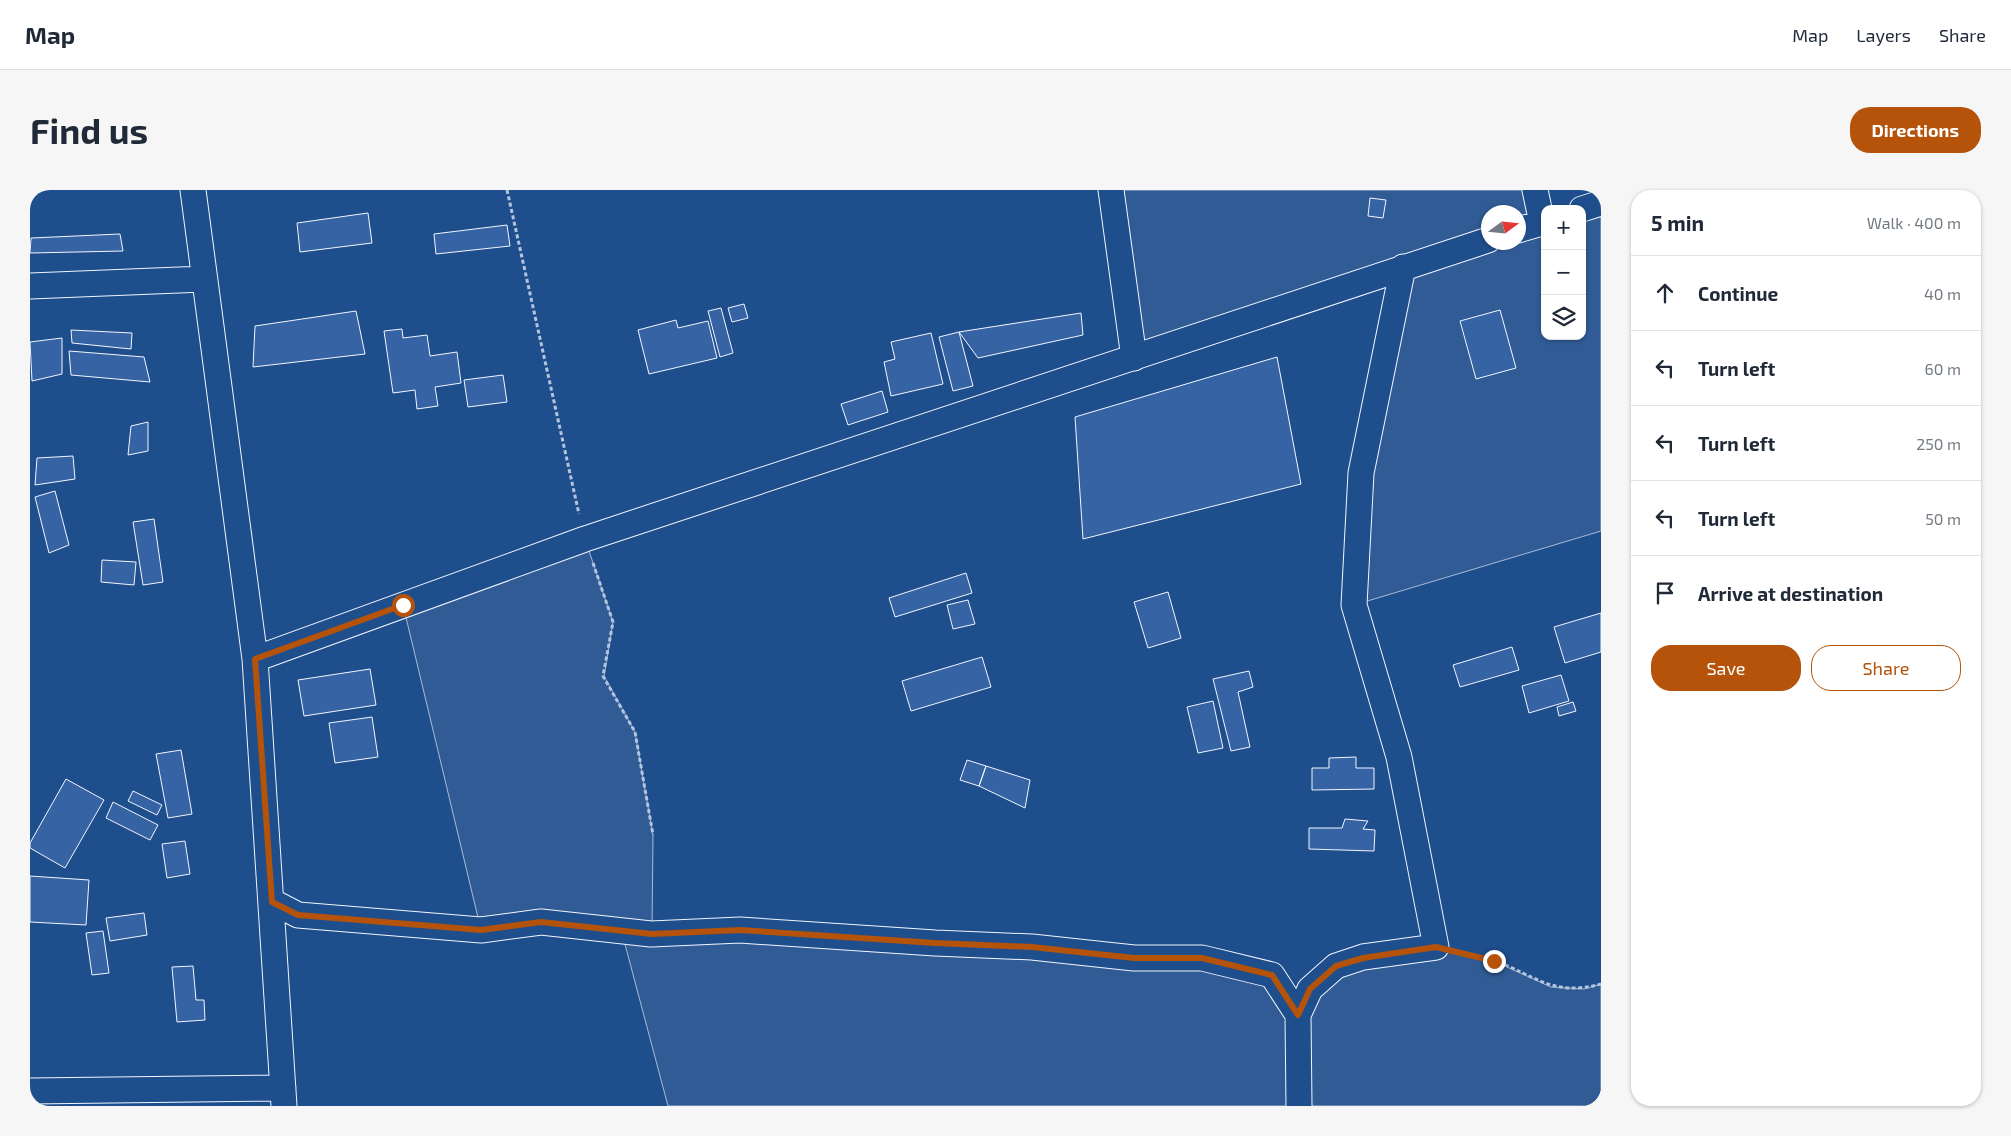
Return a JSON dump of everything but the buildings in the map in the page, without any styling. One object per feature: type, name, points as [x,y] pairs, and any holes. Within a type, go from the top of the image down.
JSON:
[{"type":"street","points":[[30,1091],[284,1097],[255,659],[193,190]]},
{"type":"street","points":[[1110,190],[1134,358]]},
{"type":"street","points":[[1535,190],[1541,214]]},
{"type":"street","points":[[1586,209],[1601,204]]},
{"type":"street","points":[[1526,227],[1541,223]]},
{"type":"street","points":[[255,659],[585,538],[1481,242]]},
{"type":"street","points":[[1299,1106],[1298,1015],[1310,989],[1336,966],[1363,958],[1436,947],[1399,757],[1354,605],[1361,473],[1402,267]]},
{"type":"street","points":[[30,286],[204,279]]},
{"type":"street","points":[[272,902],[298,915],[481,930],[541,922],[652,934],[740,930],[935,943],[1032,947],[1134,958],[1202,958],[1272,975],[1298,1015]]},
{"type":"path","points":[[1436,947],[1494,961],[1551,986],[1584,988],[1601,984]]},
{"type":"shaded area","points":[[1111,190],[1535,190],[1541,209],[1541,340],[1586,340],[1586,208],[1601,203],[1601,531],[1354,605],[1402,269],[1134,358]]},
{"type":"shaded area","points":[[585,539],[613,622],[604,676],[635,732],[653,835],[652,932],[1272,975],[1298,1015],[1336,966],[1436,947],[1494,961],[1551,987],[1584,989],[1601,984],[1601,1106],[668,1106],[622,933],[481,930],[403,605]]},
{"type":"route","points":[[403,605],[255,659],[272,902],[298,915],[481,930],[541,922],[652,934],[740,930],[935,943],[1032,947],[1134,958],[1202,958],[1272,975],[1298,1015],[1310,989],[1336,966],[1363,958],[1436,947],[1494,961]]}]
